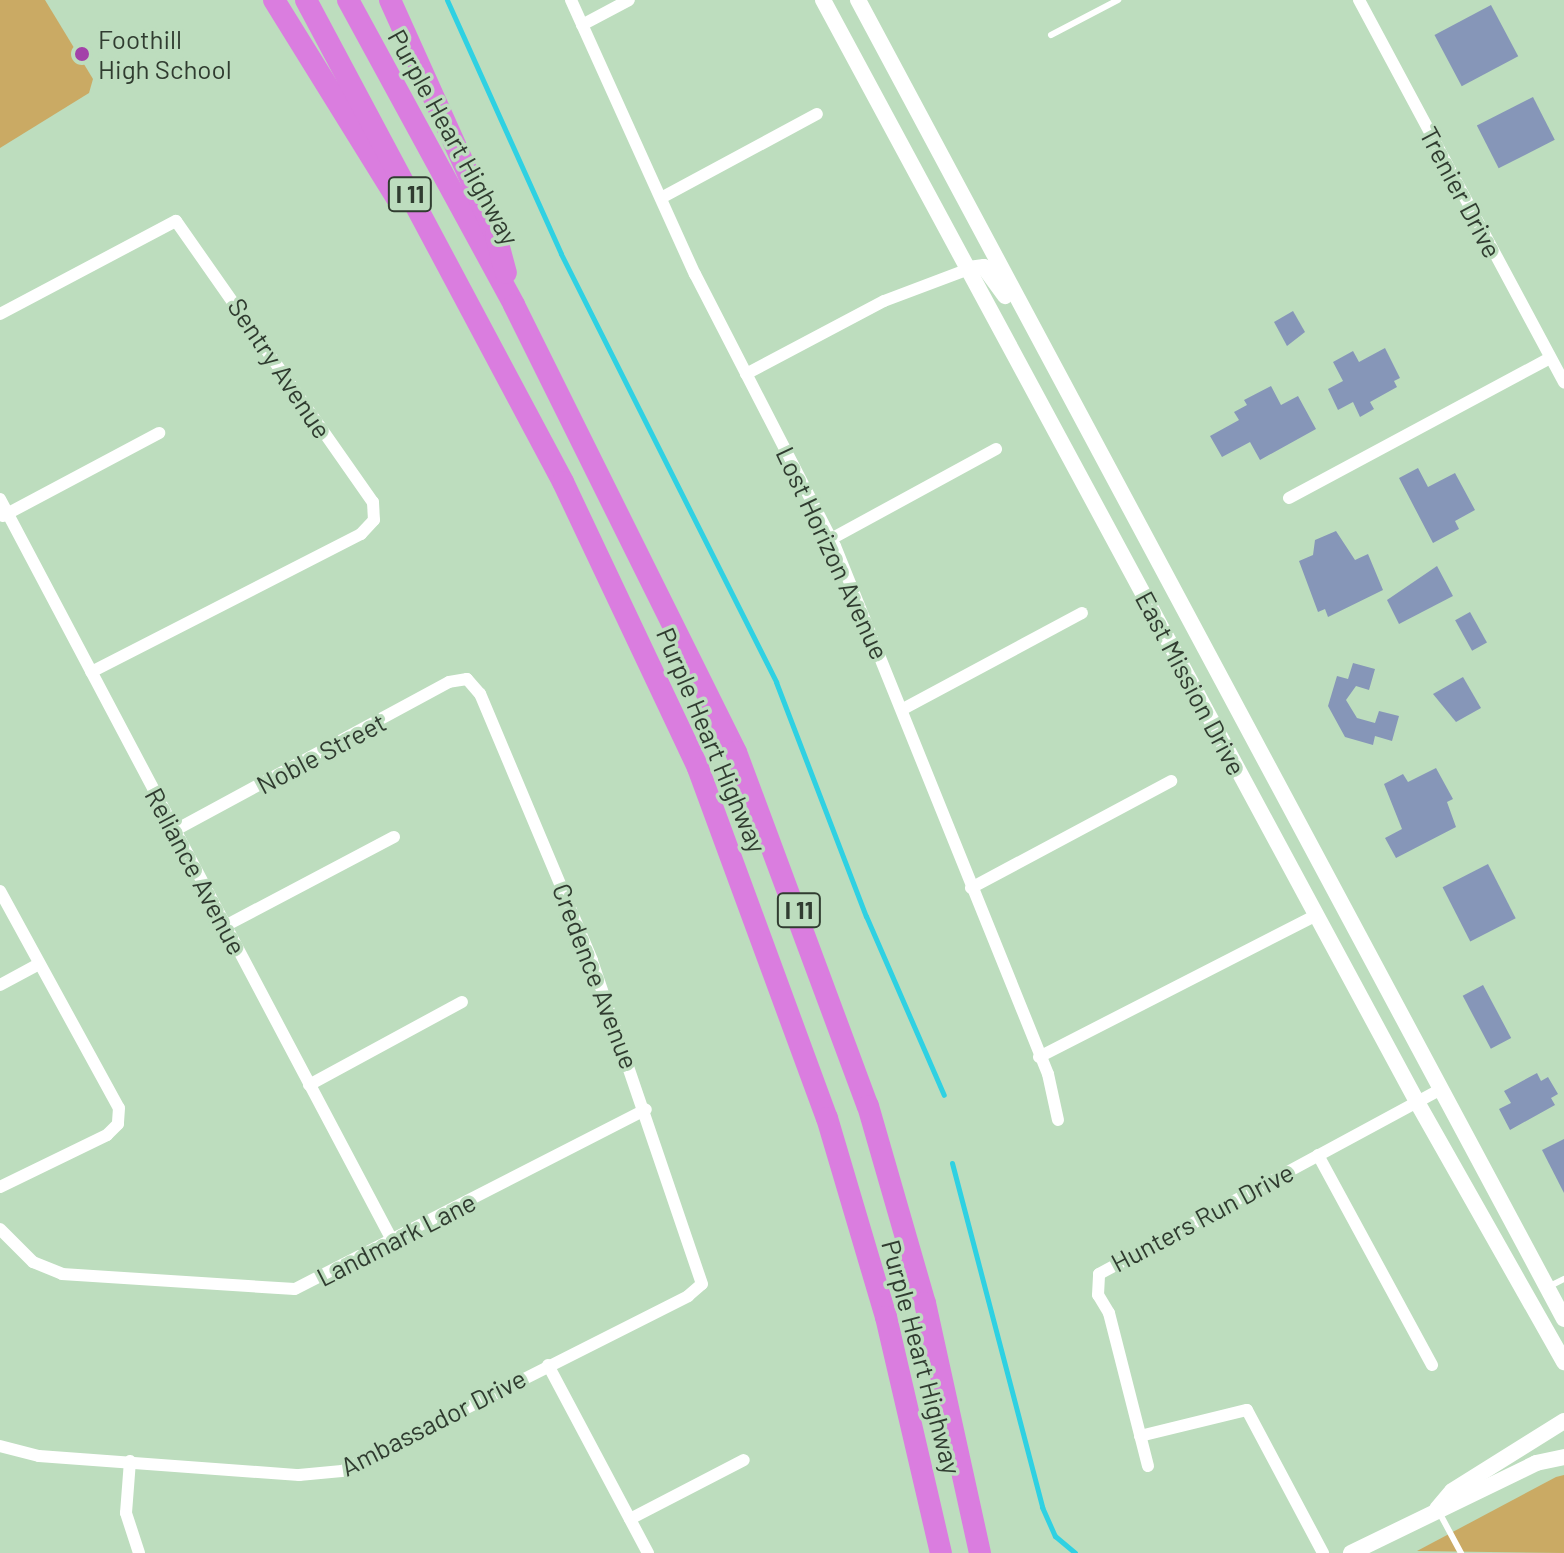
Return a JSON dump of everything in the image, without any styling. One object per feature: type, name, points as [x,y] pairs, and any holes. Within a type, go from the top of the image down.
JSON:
[{"type":"highway","points":[[274,0],[514,388]]},
{"type":"highway","name":"Purple Heart Highway","points":[[306,0],[514,388],[640,640],[767,948],[827,1118],[886,1317],[941,1553]]},
{"type":"highway","name":"Purple Heart Highway","points":[[348,0],[514,305],[672,614],[736,752],[807,932],[868,1106],[925,1303],[980,1553]]},
{"type":"highway","points":[[390,0],[496,236],[514,305]]},
{"type":"street","name":"Lost Horizon Avenue","points":[[571,0],[661,198],[746,374],[831,539],[903,709],[971,888],[1057,1097],[1058,1120]]},
{"type":"street","points":[[582,25],[629,0]]},
{"type":"street","name":"East Mission Drive","points":[[823,0],[1417,1102],[1564,1362]]},
{"type":"street","name":"East Mission Drive","points":[[858,0],[1564,1319]]},
{"type":"street","name":"Trenier Drive","points":[[1359,0],[1564,383]]},
{"type":"street","points":[[661,198],[817,114]]},
{"type":"street","name":"Sentry Avenue","points":[[0,314],[176,221],[373,502],[374,520],[361,534],[91,672]]},
{"type":"street","points":[[746,374],[884,301],[969,269],[984,267],[997,281],[1060,396],[1086,425]]},
{"type":"street","points":[[1289,498],[1550,358]]},
{"type":"street","points":[[4,515],[159,433]]},
{"type":"street","points":[[831,539],[996,449]]},
{"type":"street","name":"Reliance Avenue","points":[[0,499],[4,515],[91,672],[393,1242]]},
{"type":"street","points":[[903,709],[1082,613]]},
{"type":"street","name":"Noble Street","points":[[175,830],[449,682],[467,679]]},
{"type":"street","name":"Credence Avenue","points":[[467,679],[480,694],[556,870],[646,1109],[702,1284]]},
{"type":"street","points":[[971,888],[1171,781]]},
{"type":"street","points":[[225,926],[394,837]]},
{"type":"street","points":[[0,891],[119,1108],[118,1124],[0,1187]]},
{"type":"street","points":[[1039,1057],[1316,915]]},
{"type":"street","points":[[0,985],[39,964]]},
{"type":"street","points":[[309,1085],[462,1002]]},
{"type":"street","name":"Hunters Run Drive","points":[[1148,1466],[1109,1313],[1098,1295],[1099,1274],[1441,1089]]},
{"type":"street","name":"Landmark Lane","points":[[0,1229],[33,1262],[62,1274],[278,1291],[316,1282],[646,1109]]},
{"type":"street","points":[[1318,1155],[1432,1365]]},
{"type":"street","name":"Ambassador Drive","points":[[0,1446],[39,1456],[299,1475],[342,1471],[688,1296],[702,1284]]},
{"type":"street","points":[[548,1365],[648,1553]]},
{"type":"street","points":[[1140,1436],[1247,1410],[1323,1553]]},
{"type":"street","points":[[1437,1509],[1452,1491],[1564,1421]]},
{"type":"street","points":[[1351,1553],[1437,1509],[1459,1505],[1536,1463],[1564,1457]]},
{"type":"street","points":[[630,1519],[744,1460]]},
{"type":"street","points":[[130,1461],[126,1513],[139,1553]]},
{"type":"lane","points":[[1051,35],[1118,0]]},
{"type":"lane","points":[[1548,1287],[1564,1279]]},
{"type":"lane","points":[[1437,1509],[1461,1553]]},
{"type":"shaded area","points":[[0,0],[45,0],[93,79],[89,93],[0,148]]},
{"type":"shaded area","points":[[1564,1475],[1564,1553],[1417,1551],[1556,1477]]},
{"type":"building","points":[[1491,5],[1518,56],[1462,86],[1434,35]]},
{"type":"building","points":[[1533,97],[1555,140],[1499,168],[1477,126]]},
{"type":"building","points":[[1293,311],[1305,332],[1287,346],[1274,322]]},
{"type":"building","points":[[1385,348],[1400,378],[1394,381],[1397,387],[1370,402],[1374,409],[1360,417],[1353,402],[1338,410],[1328,389],[1343,381],[1333,362],[1353,351],[1359,362]]},
{"type":"building","points":[[1271,386],[1281,405],[1298,396],[1316,429],[1260,460],[1250,442],[1222,457],[1210,436],[1239,420],[1234,412],[1247,405],[1244,400]]},
{"type":"building","points":[[1418,468],[1428,487],[1455,473],[1475,510],[1455,521],[1459,529],[1433,543],[1399,478]]},
{"type":"building","points":[[1336,531],[1355,560],[1368,554],[1383,590],[1328,617],[1325,609],[1318,612],[1299,561],[1313,555],[1315,540]]},
{"type":"building","points":[[1437,566],[1453,596],[1399,624],[1387,600]]},
{"type":"building","points":[[1470,612],[1487,643],[1472,651],[1455,620]]},
{"type":"building","points":[[1353,663],[1375,669],[1369,690],[1356,686],[1346,700],[1357,718],[1375,723],[1379,711],[1399,716],[1392,741],[1375,736],[1373,745],[1345,737],[1328,706],[1337,676],[1348,679]]},
{"type":"building","points":[[1463,677],[1481,708],[1456,722],[1433,694]]},
{"type":"building","points":[[1436,768],[1453,799],[1447,802],[1456,827],[1396,858],[1385,838],[1402,829],[1384,784],[1403,774],[1408,782]]},
{"type":"building","points":[[1488,864],[1516,918],[1470,942],[1443,887]]},
{"type":"building","points":[[1483,985],[1511,1038],[1491,1049],[1463,996]]},
{"type":"building","points":[[1537,1073],[1541,1081],[1548,1077],[1558,1094],[1551,1098],[1555,1105],[1510,1130],[1499,1109],[1511,1103],[1504,1091]]},
{"type":"building","points":[[1564,1139],[1564,1193],[1542,1150]]},
{"type":"waterway","points":[[447,0],[561,254],[776,682],[866,916],[944,1095]]},
{"type":"waterway","points":[[952,1163],[1042,1507],[1055,1536],[1075,1553]]},
{"type":"place","name":"Foothill High School","points":[[82,54]]}]
